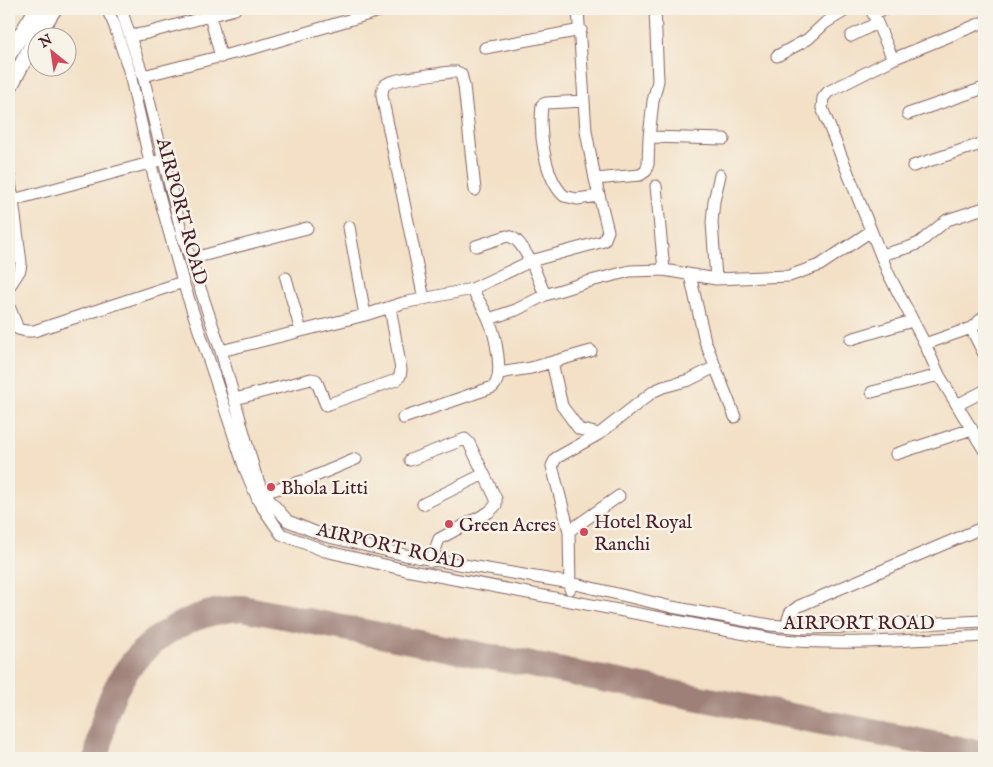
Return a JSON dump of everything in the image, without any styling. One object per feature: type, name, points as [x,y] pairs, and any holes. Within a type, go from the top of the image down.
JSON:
[{"type":"main road","points":[[9,54],[37,9]]},
{"type":"main road","points":[[9,88],[54,9]]},
{"type":"street","name":"AIRPORT ROAD","points":[[108,9],[129,70],[150,162],[182,282],[245,469],[259,502],[281,534],[325,551],[406,570],[754,636],[807,642],[876,642],[984,636]]},
{"type":"street","name":"AIRPORT ROAD","points":[[121,9],[142,76],[190,259],[221,351],[255,473],[263,493],[288,521],[325,536],[431,560],[571,583],[672,607],[786,626],[853,628],[984,621]]},
{"type":"street","points":[[130,36],[235,9]]},
{"type":"street","points":[[142,76],[254,48],[353,13],[386,9]]},
{"type":"street","points":[[221,351],[424,299],[472,289],[531,262],[604,241],[608,231],[586,131],[581,30],[578,9]]},
{"type":"street","points":[[595,178],[640,175],[646,171],[653,101],[658,80],[655,9]]},
{"type":"street","points":[[777,56],[808,39],[832,17],[848,9]]},
{"type":"street","points":[[851,36],[874,15],[885,9]]},
{"type":"street","points":[[874,15],[893,59]]},
{"type":"street","points":[[210,16],[221,56]]},
{"type":"street","points":[[984,22],[893,59],[828,92],[823,98],[822,108],[871,231],[912,322],[925,344],[939,375],[984,450]]},
{"type":"street","points":[[485,48],[581,30]]},
{"type":"street","points":[[424,299],[382,96],[383,86],[398,80],[450,72],[461,74],[464,86],[475,190]]},
{"type":"street","points":[[908,114],[984,88]]},
{"type":"street","points":[[584,100],[542,105],[543,140],[546,159],[554,182],[564,196],[578,199],[599,196]]},
{"type":"street","points":[[649,137],[724,139]]},
{"type":"street","points":[[913,166],[984,143]]},
{"type":"street","points":[[14,200],[150,162],[164,160]]},
{"type":"street","points":[[716,279],[712,222],[714,201],[720,175]]},
{"type":"street","points":[[9,176],[14,200],[21,263],[20,270],[9,287]]},
{"type":"street","points":[[656,186],[664,270]]},
{"type":"street","points":[[881,254],[919,243],[947,220],[984,208]]},
{"type":"street","points":[[350,227],[365,315]]},
{"type":"street","points":[[190,259],[307,228]]},
{"type":"street","points":[[489,318],[516,310],[545,295],[630,270],[664,270],[716,279],[789,276],[820,265],[871,231]]},
{"type":"street","points":[[476,246],[512,236],[517,240],[531,262],[545,295]]},
{"type":"street","points":[[690,275],[702,332],[735,417]]},
{"type":"street","points":[[286,278],[300,330]]},
{"type":"street","points":[[9,306],[14,322],[14,332],[34,331],[182,282]]},
{"type":"street","points":[[403,418],[493,387],[497,383],[499,373],[495,340],[489,318],[472,289]]},
{"type":"street","points":[[235,399],[311,379],[316,380],[323,402],[326,405],[396,380],[400,376],[401,370],[390,308]]},
{"type":"street","points":[[925,344],[971,328],[984,317]]},
{"type":"street","points":[[850,339],[912,322]]},
{"type":"street","points":[[971,328],[984,354]]},
{"type":"street","points":[[499,373],[531,368],[591,350]]},
{"type":"street","points":[[552,362],[562,406],[579,429],[599,434]]},
{"type":"street","points":[[569,601],[571,583],[569,531],[552,466],[556,458],[599,434],[654,391],[689,380],[715,367]]},
{"type":"street","points":[[872,392],[939,375]]},
{"type":"street","points":[[957,405],[984,391]]},
{"type":"street","points":[[896,454],[972,429]]},
{"type":"street","points":[[410,460],[465,439],[469,443],[496,499],[496,505],[489,512],[439,539],[431,560]]},
{"type":"street","points":[[263,493],[306,480],[356,460]]},
{"type":"street","points":[[423,504],[484,474]]},
{"type":"street","points":[[569,531],[618,496]]},
{"type":"street","points":[[786,626],[790,613],[799,606],[984,526]]},
{"type":"taxiway","points":[[97,758],[105,716],[116,688],[142,652],[177,626],[197,617],[219,611],[242,608],[984,754]]},
{"type":"place","name":"Bhola Litti","points":[[271,487]]},
{"type":"place","name":"Green Acres","points":[[449,524]]},
{"type":"place","name":"Hotel Royal Ranchi","points":[[584,532]]}]
